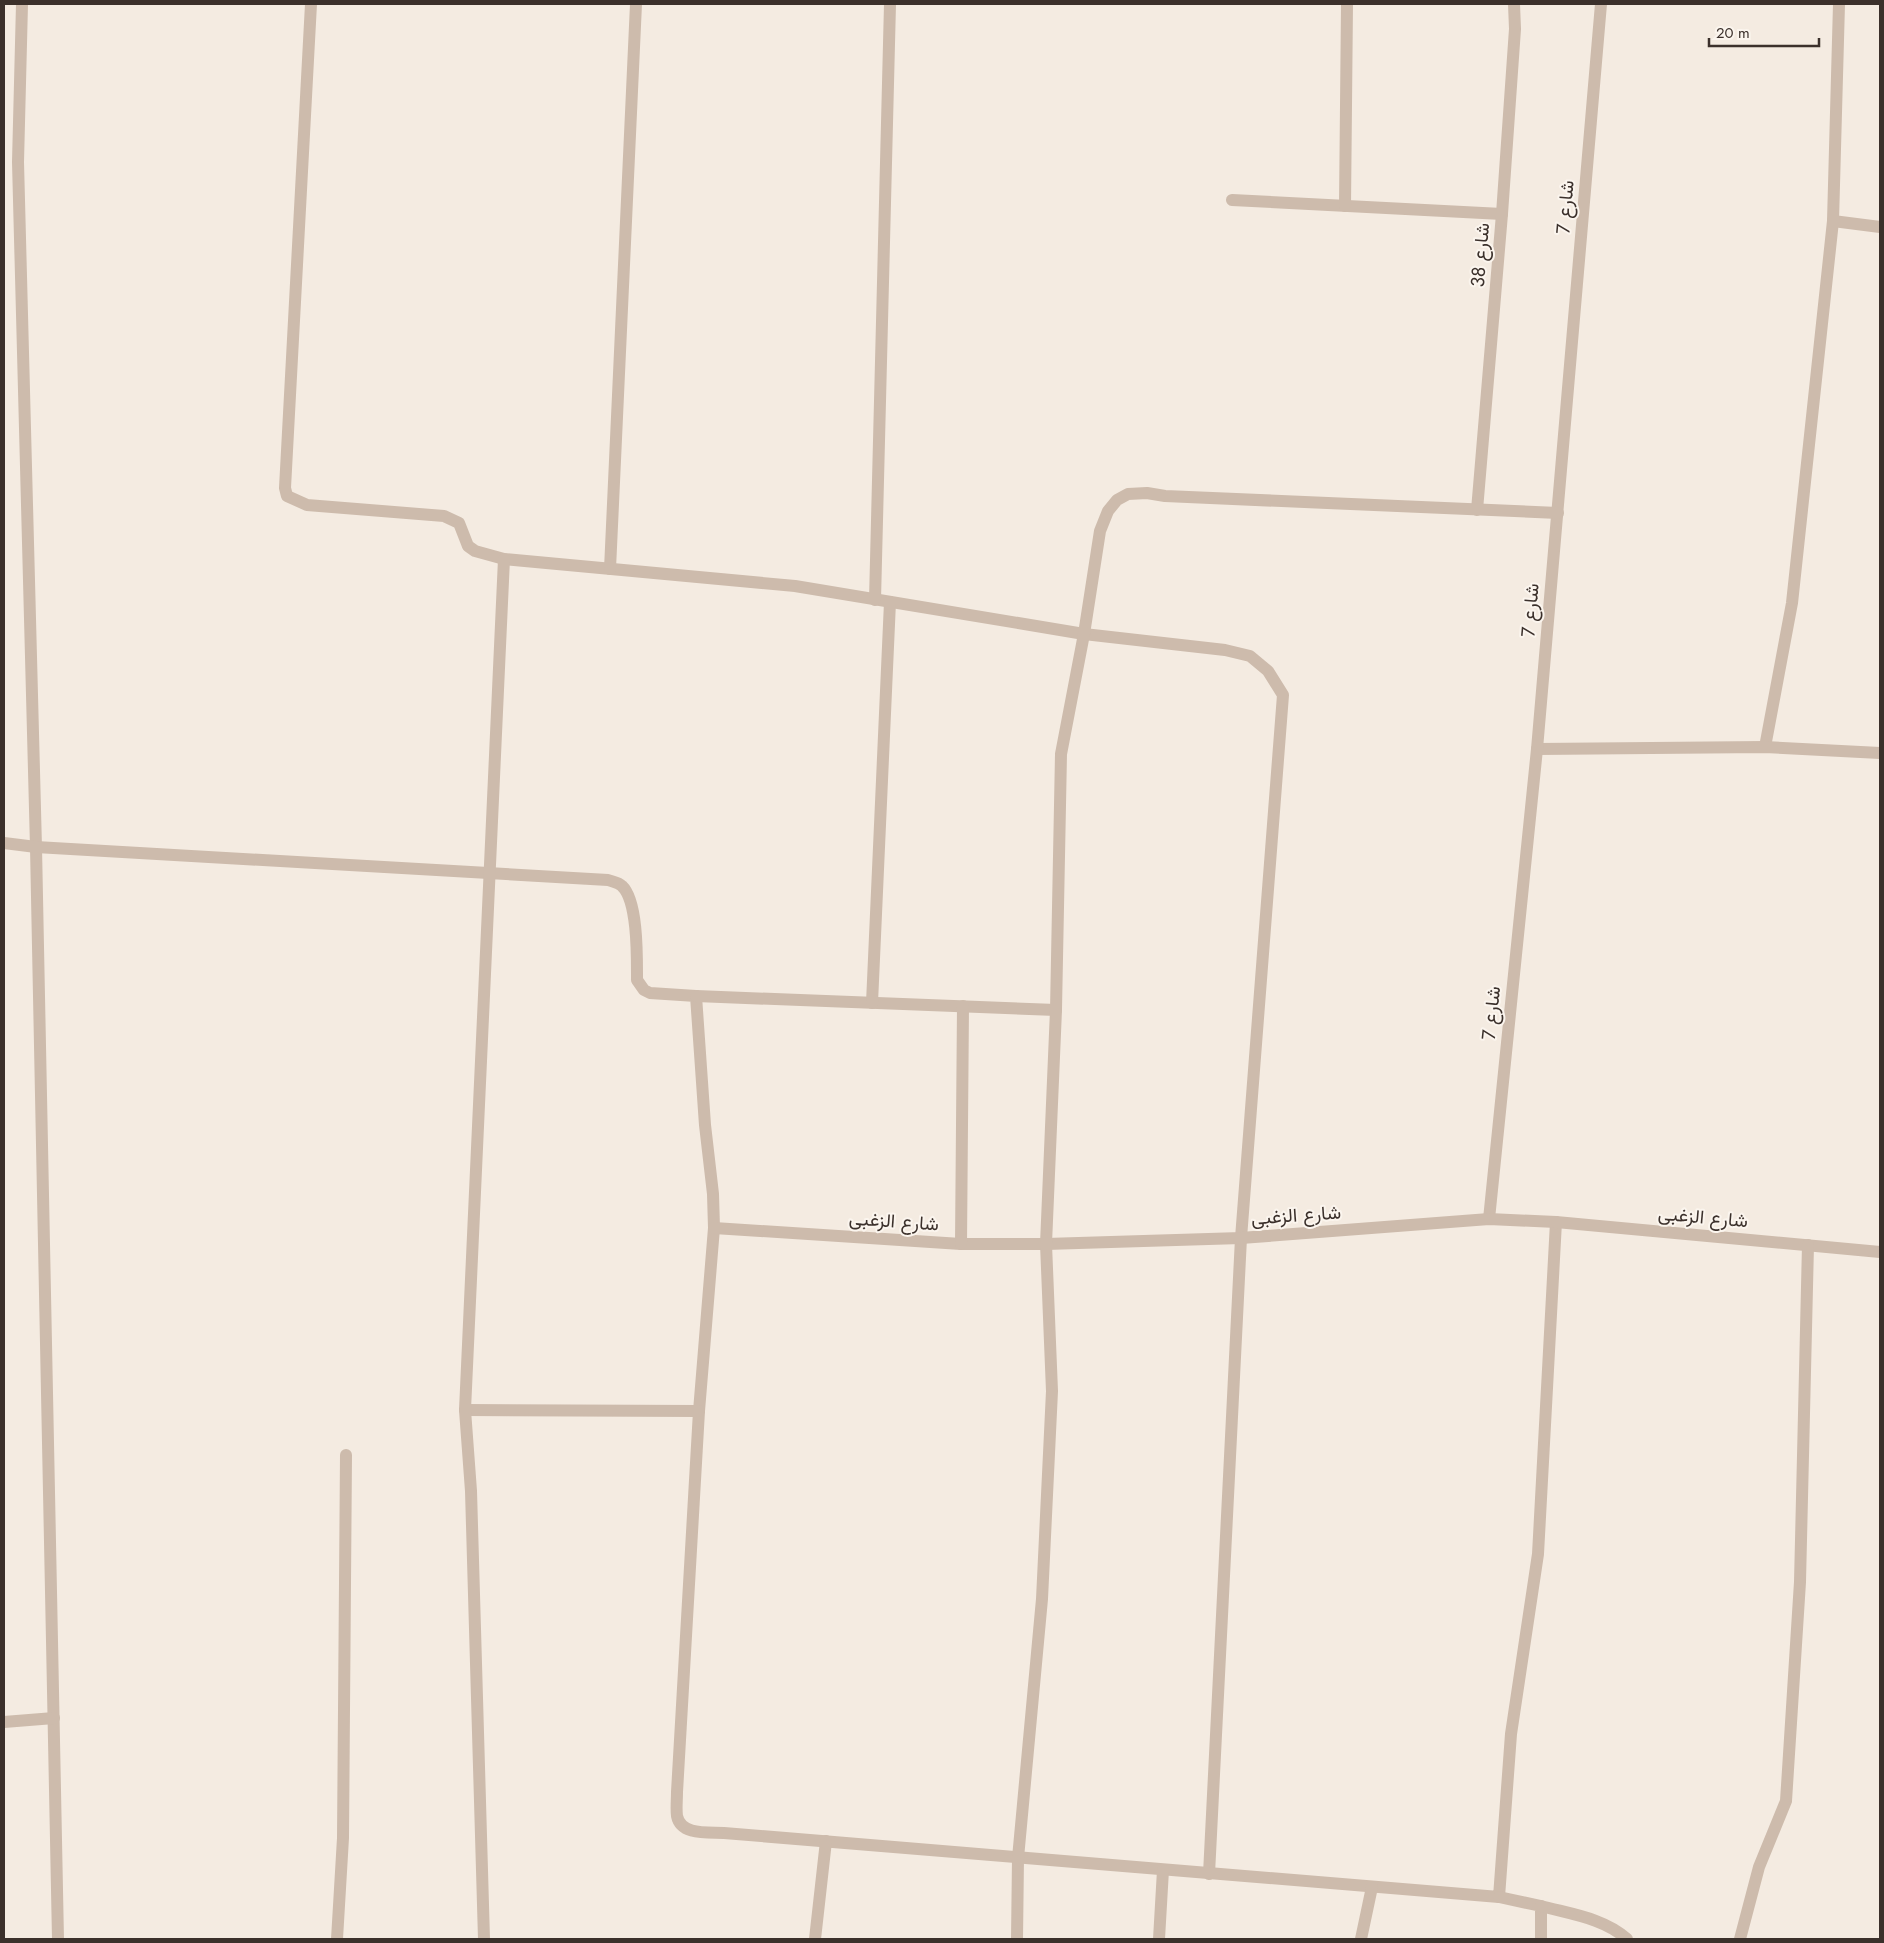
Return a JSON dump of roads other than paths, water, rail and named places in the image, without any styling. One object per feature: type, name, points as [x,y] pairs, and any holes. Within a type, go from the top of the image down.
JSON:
[{"type":"street","points":[[22,4],[18,162],[36,847],[58,1939]]},
{"type":"street","points":[[311,4],[285,488],[287,496],[307,505],[318,507],[444,516],[458,523],[468,546],[475,551],[504,559],[795,586],[1084,634],[1225,650],[1250,656],[1268,672],[1283,695],[1241,1238],[1209,1874]]},
{"type":"street","points":[[610,569],[636,4]]},
{"type":"street","points":[[875,600],[890,4]]},
{"type":"street","points":[[1345,206],[1347,4]]},
{"type":"street","name":"شارع 38","points":[[1477,510],[1502,214],[1515,29],[1514,4]]},
{"type":"street","name":"شارع 7","points":[[1489,1219],[1537,749],[1601,4]]},
{"type":"street","points":[[1765,747],[1792,603],[1833,221],[1839,4]]},
{"type":"street","points":[[1232,200],[1502,214]]},
{"type":"street","points":[[1833,221],[1880,227]]},
{"type":"street","points":[[1016,1939],[1018,1858],[1042,1599],[1052,1401],[1046,1244],[1056,1010],[1062,754],[1084,634],[1100,531],[1116,500],[1128,494],[1147,493],[1165,496],[1558,513]]},
{"type":"street","points":[[484,1939],[471,1491],[465,1410],[504,559]]},
{"type":"street","points":[[872,1003],[890,602]]},
{"type":"street","points":[[1537,749],[1765,747],[1880,753]]},
{"type":"street","points":[[4,843],[36,847],[491,875],[608,880],[620,884],[632,902],[637,980],[644,990],[650,993],[1056,1010]]},
{"type":"street","points":[[696,996],[705,1125],[713,1194],[714,1228],[699,1411],[677,1782],[677,1817],[680,1824],[693,1832],[826,1841],[1498,1897],[1594,1920],[1609,1926],[1627,1939]]},
{"type":"street","points":[[961,1244],[963,1006]]},
{"type":"street","name":"شارع الزغبى","points":[[714,1228],[961,1244],[1046,1244],[1241,1238],[1489,1219],[1556,1222],[1880,1252]]},
{"type":"street","points":[[1498,1897],[1511,1734],[1538,1554],[1556,1222]]},
{"type":"street","points":[[1740,1939],[1758,1868],[1786,1801],[1800,1582],[1808,1245]]},
{"type":"street","points":[[465,1410],[699,1411]]},
{"type":"street","points":[[337,1939],[343,1838],[346,1455]]},
{"type":"street","points":[[4,1722],[54,1718]]},
{"type":"street","points":[[815,1939],[826,1841]]},
{"type":"street","points":[[1158,1939],[1163,1870]]},
{"type":"street","points":[[1361,1939],[1372,1887]]},
{"type":"street","points":[[1541,1906],[1541,1939]]}]
